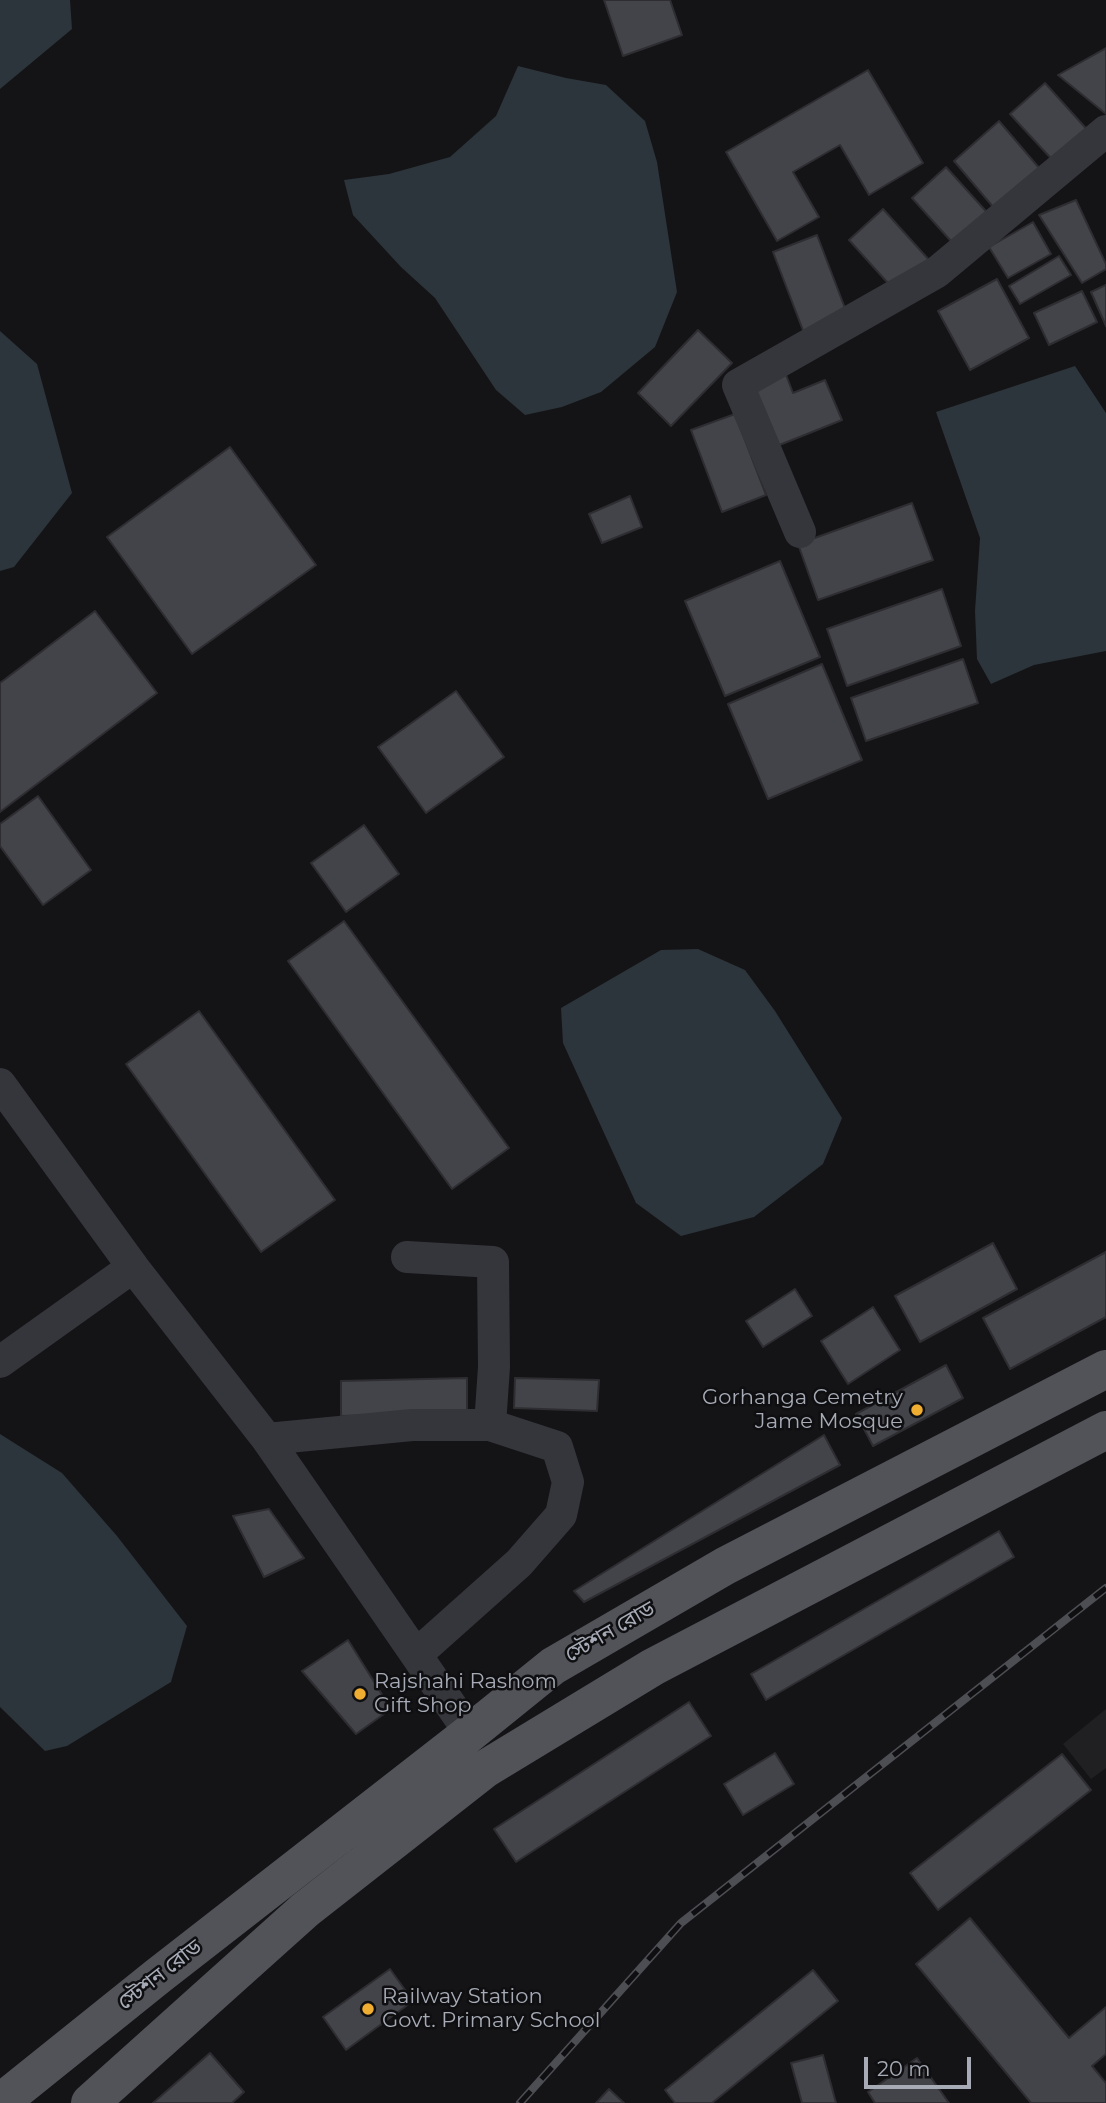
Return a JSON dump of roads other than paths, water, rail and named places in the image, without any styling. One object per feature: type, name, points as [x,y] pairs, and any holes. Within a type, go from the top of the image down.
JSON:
[{"type":"main road","name":"স্টেশন রোড","points":[[0,2103],[553,1666],[725,1566],[1106,1369]]},
{"type":"main road","points":[[90,2103],[305,1910],[485,1769],[653,1667],[1106,1430]]},
{"type":"street","points":[[800,532],[738,385],[937,272],[1106,131]]},
{"type":"street","points":[[0,1084],[133,1267],[267,1439],[470,1733]]},
{"type":"street","points":[[407,1257],[493,1262],[494,1367],[490,1424]]},
{"type":"street","points":[[0,1362],[133,1267]]},
{"type":"street","points":[[267,1439],[412,1426],[490,1424],[556,1447],[568,1482],[561,1515],[519,1563],[416,1654]]},
{"type":"railway","points":[[520,2103],[681,1923],[1106,1588]]},
{"type":"place","name":"Gorhanga Cemetry Jame Mosque","points":[[917,1410]]},
{"type":"place","name":"Rajshahi Rashom Gift Shop","points":[[360,1694]]},
{"type":"place","name":"Railway Station Govt. Primary School","points":[[368,2009]]}]
